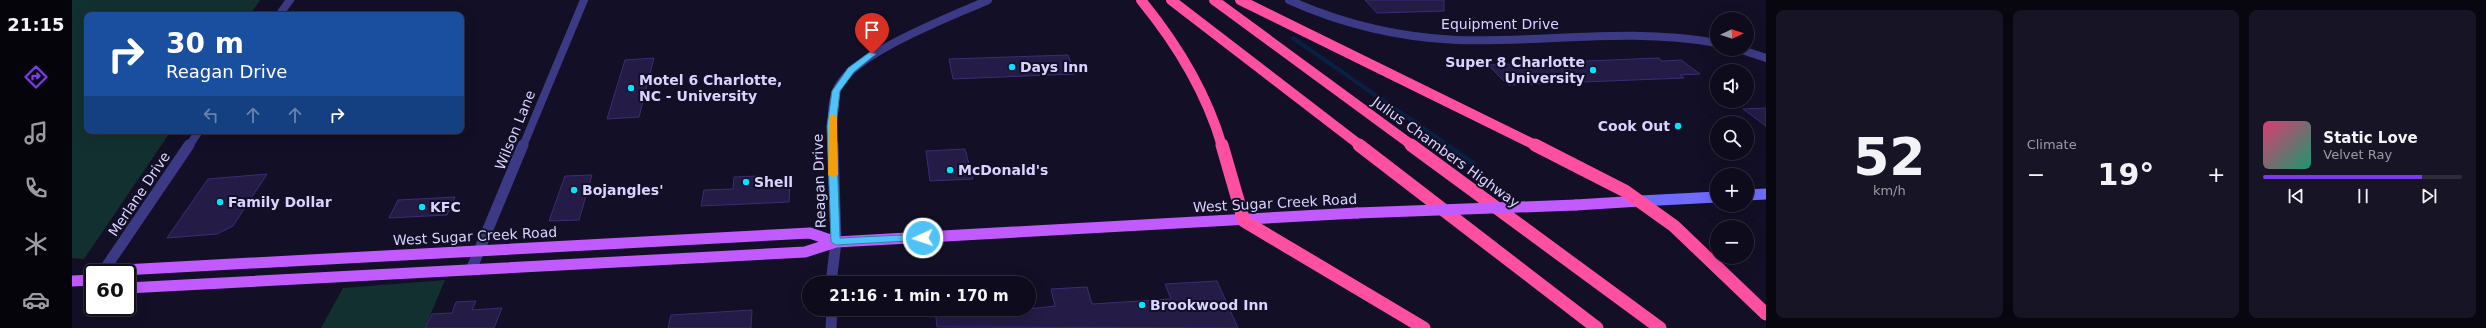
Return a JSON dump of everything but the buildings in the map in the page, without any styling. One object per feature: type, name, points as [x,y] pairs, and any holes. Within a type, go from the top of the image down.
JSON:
[{"type":"highway","points":[[1141,0],[1170,36],[1186,60],[1212,113],[1244,221],[1424,328]]},
{"type":"highway","points":[[1171,0],[1597,328]]},
{"type":"highway","name":"Julius Chambers Highway","points":[[1214,0],[1660,328]]},
{"type":"highway","points":[[1240,0],[1403,82],[1588,170],[1640,200],[1674,226],[1766,314]]},
{"type":"main road","points":[[1754,195],[1766,194]]},
{"type":"main road","name":"West Sugar Creek Road","points":[[136,288],[805,252],[836,242],[1244,221],[1357,213],[1576,205],[1640,200],[1710,197]]},
{"type":"main road","name":"West Sugar Creek Road","points":[[136,269],[810,233],[836,242]]},
{"type":"main road","points":[[72,281],[84,280]]},
{"type":"street","points":[[282,12],[290,0]]},
{"type":"street","name":"Wilson Lane","points":[[471,270],[584,0]]},
{"type":"street","name":"Reagan Drive","points":[[832,276],[836,242],[832,126],[836,91],[851,70],[872,54],[988,0]]},
{"type":"street","name":"Equipment Drive","points":[[1289,0],[1322,14],[1365,26],[1442,39],[1482,40],[1641,33],[1674,35],[1710,42]]},
{"type":"street","points":[[1754,54],[1766,58]]},
{"type":"street","name":"Merlane Drive","points":[[108,264],[197,134]]},
{"type":"street","points":[[831,328],[832,316]]},
{"type":"green space","points":[[72,0],[260,0],[252,12],[84,12],[84,134],[169,134],[84,259],[72,258]]},
{"type":"green space","points":[[445,280],[425,328],[321,328],[343,288]]},
{"type":"waterway","points":[[1293,38],[1449,146]]},
{"type":"waterway","points":[[1447,145],[1473,163]]},
{"type":"slow traffic","points":[[833,117],[833,175]]},
{"type":"place","name":"Days Inn","points":[[1012,67]]},
{"type":"place","name":"Super 8 Charlotte University","points":[[1593,70]]},
{"type":"place","name":"Motel 6 Charlotte, NC - University","points":[[631,88]]},
{"type":"place","name":"Cook Out","points":[[1678,126]]},
{"type":"place","name":"McDonald's","points":[[950,170]]},
{"type":"place","name":"Shell","points":[[746,182]]},
{"type":"place","name":"Bojangles'","points":[[574,190]]},
{"type":"place","name":"Family Dollar","points":[[220,202]]},
{"type":"place","name":"KFC","points":[[422,207]]},
{"type":"place","name":"Brookwood Inn","points":[[1142,305]]},
{"type":"route","points":[[872,54],[851,70],[836,91],[832,126],[833,191],[836,242],[923,238]]}]
